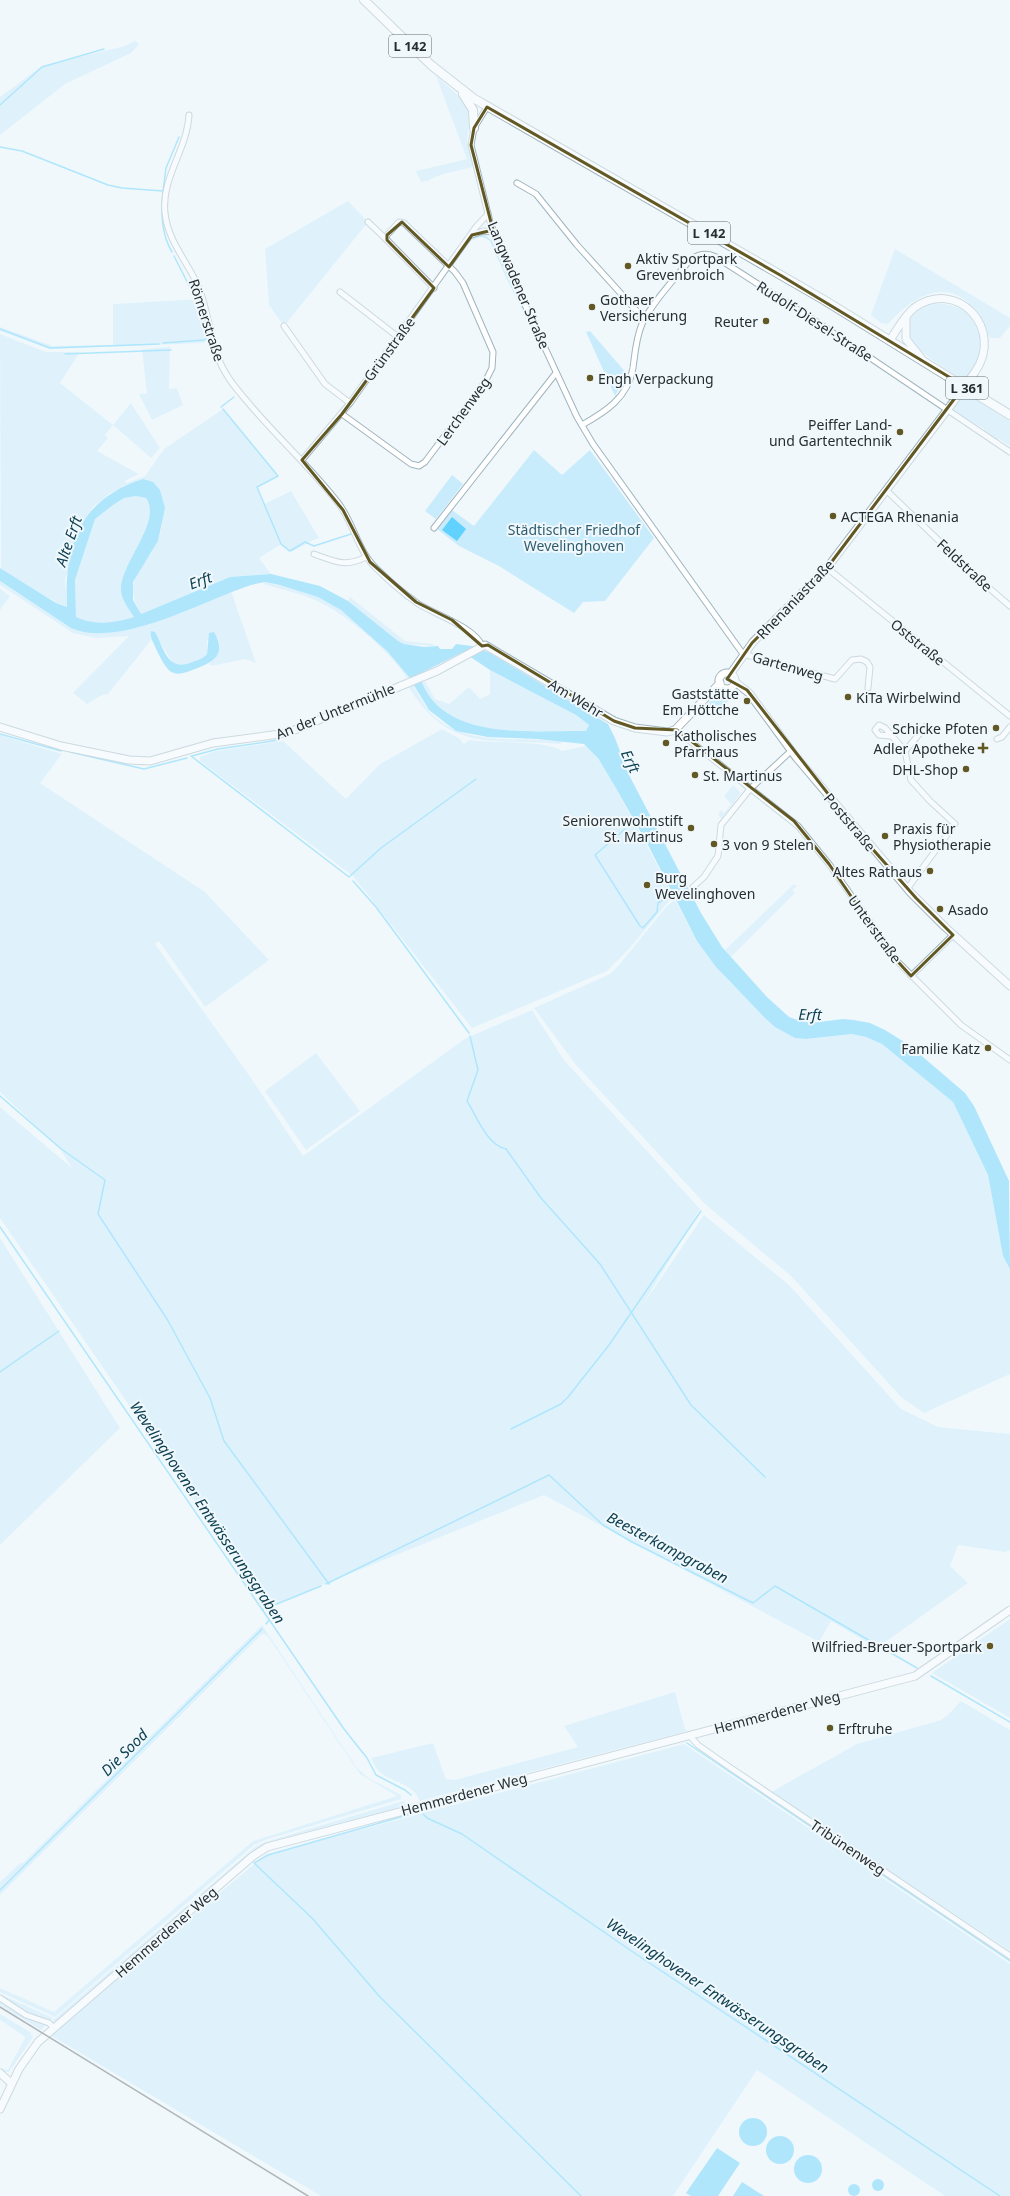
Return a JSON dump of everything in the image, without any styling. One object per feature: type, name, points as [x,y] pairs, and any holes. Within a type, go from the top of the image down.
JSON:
[{"type":"main road","name":"L 142","points":[[364,0],[427,62],[459,88],[487,107],[768,267],[890,340]]},
{"type":"main road","points":[[459,88],[472,108],[474,128]]},
{"type":"main road","name":"Rhenaniastraße","points":[[731,673],[743,654],[753,642],[827,568],[975,372],[984,353],[984,336],[980,322],[968,309],[952,301],[937,300],[922,304],[906,316],[890,340]]},
{"type":"main road","name":"L 361","points":[[906,316],[906,339],[923,360]]},
{"type":"main road","name":"L 361","points":[[890,340],[1010,415]]},
{"type":"main road","name":"Am Wehr","points":[[480,647],[489,646],[617,723],[635,728],[665,732],[676,730]]},
{"type":"main road","name":"An der Untermühle","points":[[0,727],[61,746],[129,760],[146,761],[213,743],[284,734],[420,678],[462,658],[480,647]]},
{"type":"main road","points":[[720,684],[724,688],[728,688],[735,682],[735,677],[731,673]]},
{"type":"main road","name":"L 361","points":[[676,730],[720,684],[723,674],[731,673]]},
{"type":"main road","name":"Poststraße","points":[[735,682],[749,693],[792,750],[907,888],[953,935],[1010,986]]},
{"type":"main road","name":"Hemmerdener Weg","points":[[0,2109],[11,2083],[30,2051],[54,2028],[253,1856],[267,1847],[916,1675],[1010,1610]]},
{"type":"main road","points":[[0,2073],[11,2083]]},
{"type":"street","name":"Langwadener Straße","points":[[487,107],[474,128],[471,141],[472,152],[488,214],[506,264],[556,372],[582,426],[639,511],[743,654]]},
{"type":"street","name":"Römerstraße","points":[[189,115],[186,137],[170,173],[166,192],[165,210],[168,228],[200,290],[215,349],[225,373],[272,430],[302,460],[343,510],[366,557],[376,569],[416,602],[450,619]]},
{"type":"street","points":[[517,183],[536,194],[572,239],[644,319]]},
{"type":"street","name":"Grünstraße","points":[[302,460],[342,414],[488,214]]},
{"type":"street","points":[[368,222],[434,288]]},
{"type":"street","points":[[387,240],[387,234],[398,223],[402,222],[449,267]]},
{"type":"street","points":[[472,235],[483,232],[494,232]]},
{"type":"street","name":"Rudolf-Diesel-Straße","points":[[582,426],[611,407],[624,391],[631,375],[636,344],[644,319],[690,260],[700,254],[711,255],[824,326],[948,408],[1010,452]]},
{"type":"street","name":"Lerchenweg","points":[[342,414],[411,464],[419,466],[425,462],[485,382],[493,365],[492,348],[463,283],[449,267]]},
{"type":"street","points":[[340,292],[398,337]]},
{"type":"street","points":[[284,326],[325,384],[350,403]]},
{"type":"street","points":[[434,528],[556,372]]},
{"type":"street","name":"Feldstraße","points":[[886,490],[981,581],[1010,606]]},
{"type":"street","points":[[314,554],[345,563],[354,562],[366,557]]},
{"type":"street","name":"Oststraße","points":[[827,568],[1010,716]]},
{"type":"street","name":"Am Wehr","points":[[450,619],[478,640],[480,647]]},
{"type":"street","name":"Gartenweg","points":[[743,654],[835,679],[852,660],[861,659],[867,662],[870,667],[868,688]]},
{"type":"street","points":[[905,751],[926,726]]},
{"type":"street","points":[[997,739],[1002,737],[1010,727]]},
{"type":"street","name":"Unterstraße","points":[[676,730],[802,830],[836,874],[886,947],[911,976],[961,1025],[1010,1060]]},
{"type":"street","points":[[890,736],[905,751],[911,780],[930,802],[955,824],[907,888]]},
{"type":"street","points":[[694,887],[704,877],[718,856],[720,825],[750,789],[792,750]]},
{"type":"street","points":[[911,976],[953,935]]},
{"type":"street","name":"Tribünenweg","points":[[689,1735],[698,1745],[728,1766],[1010,1956]]},
{"type":"street","points":[[0,1998],[26,2015],[49,2023],[54,2028]]},
{"type":"highlighted area","points":[[487,107],[780,275],[964,386],[827,568],[752,643],[727,679],[747,690],[861,836],[916,898],[953,935],[911,976],[890,953],[829,864],[794,821],[677,730],[635,728],[614,721],[488,645],[482,646],[452,620],[416,602],[370,562],[343,510],[302,460],[342,414],[434,288],[387,240],[387,235],[402,222],[449,267],[472,235],[493,230],[471,145],[474,128]]},
{"type":"green space","points":[[135,41],[139,44],[131,53],[65,84],[0,135],[0,97],[42,66],[125,46]]},
{"type":"green space","points":[[436,76],[467,103],[471,109],[467,141],[473,167],[446,173],[428,181],[421,182],[416,171],[467,159]]},
{"type":"green space","points":[[348,201],[368,222],[284,326],[269,305],[265,249]]},
{"type":"green space","points":[[477,235],[485,235],[492,241],[503,268],[552,370],[490,241],[479,237],[469,243]]},
{"type":"green space","points":[[895,249],[1010,318],[1010,326],[1000,338],[991,338],[987,333],[977,311],[966,300],[954,294],[942,292],[919,298],[908,305],[888,324],[881,323],[871,315]]},
{"type":"green space","points":[[200,299],[209,338],[203,343],[50,349],[0,331],[0,327],[53,346],[113,345],[113,304]]},
{"type":"green space","points":[[934,304],[954,306],[963,311],[976,324],[980,333],[981,343],[978,361],[964,380],[936,363],[916,347],[910,338],[907,330],[911,318],[920,310]]},
{"type":"green space","points":[[590,331],[627,374],[615,396],[586,332]]},
{"type":"green space","points":[[0,334],[46,352],[80,352],[60,383],[113,425],[105,435],[108,438],[97,451],[139,474],[125,481],[126,483],[145,476],[164,449],[223,409],[278,476],[257,487],[264,504],[291,491],[319,538],[289,552],[280,545],[259,558],[271,574],[230,577],[141,614],[135,602],[133,592],[134,584],[136,576],[159,538],[164,508],[143,479],[110,493],[92,508],[65,579],[67,607],[57,603],[1,569]]},
{"type":"green space","points":[[170,347],[169,389],[177,388],[183,405],[152,420],[139,394],[147,394],[142,349]]},
{"type":"green space","points":[[966,393],[1010,421],[1010,446],[999,439],[997,441],[985,432],[984,429],[952,411]]},
{"type":"green space","points":[[131,403],[160,448],[151,458],[113,425]]},
{"type":"green space","name":"Städtischer Friedhof Wevelinghoven","points":[[534,450],[562,475],[590,450],[654,538],[605,601],[583,602],[574,613],[499,566],[459,546],[437,529],[452,510],[474,526]]},
{"type":"green space","points":[[452,475],[463,484],[436,519],[425,511]]},
{"type":"green space","points":[[136,496],[146,498],[150,508],[149,519],[145,531],[123,581],[122,592],[124,599],[134,617],[105,623],[90,622],[76,618],[75,580],[95,518],[124,498]]},
{"type":"green space","points":[[0,581],[71,628],[149,624],[231,591],[256,663],[245,659],[211,666],[209,664],[219,650],[218,639],[207,640],[207,654],[202,658],[191,663],[179,665],[171,660],[160,643],[150,633],[152,639],[108,694],[102,695],[87,704],[73,693],[129,636],[96,638],[73,633],[0,585]]},
{"type":"green space","points":[[265,582],[312,594],[344,612],[368,632],[390,654],[409,677],[407,678],[378,644],[337,612],[324,604],[294,592],[263,584]]},
{"type":"green space","points":[[0,589],[10,596],[0,610]]},
{"type":"green space","points":[[350,597],[405,641],[434,644],[433,646],[404,644],[398,641],[348,601]]},
{"type":"green space","points":[[490,670],[576,715],[589,725],[586,731],[510,730],[471,725],[454,718],[440,709],[431,700],[421,682],[425,681],[435,699],[449,704],[469,687],[480,699],[490,694]]},
{"type":"green space","points":[[413,685],[429,711],[443,723],[458,731],[474,736],[492,738],[563,742],[560,744],[493,741],[456,733],[440,723],[424,708],[408,686]]},
{"type":"green space","points":[[735,692],[721,710],[724,713],[721,718],[706,706],[716,694]]},
{"type":"green space","points":[[442,729],[460,739],[464,744],[469,740],[531,743],[554,747],[562,751],[586,746],[605,768],[673,896],[629,949],[607,971],[472,1028],[353,876],[200,761],[200,757],[216,751],[283,741],[346,799],[380,764]]},
{"type":"green space","points":[[0,735],[62,754],[40,783],[205,892],[269,960],[205,1007],[159,941],[155,944],[249,1075],[303,1156],[466,1038],[532,1010],[564,1060],[700,1209],[642,1306],[704,1215],[789,1285],[901,1409],[938,1427],[1010,1434],[1010,1550],[1005,1552],[958,1545],[950,1566],[968,1583],[877,1648],[831,1621],[819,1642],[544,1495],[268,1607],[0,1218],[0,1107],[72,1168],[60,1149],[0,1092]]},
{"type":"green space","points":[[733,785],[741,793],[721,819],[718,814],[721,810],[724,813],[731,804],[724,796]]},
{"type":"green space","points":[[794,884],[797,886],[792,890],[795,893],[731,957],[725,950]]},
{"type":"green space","points":[[675,900],[697,941],[726,978],[763,1016],[795,1038],[806,1039],[853,1034],[866,1037],[882,1044],[953,1102],[988,1175],[1003,1256],[1010,1269],[1010,1374],[924,1413],[901,1397],[791,1276],[705,1204],[576,1065],[534,1008],[610,974],[667,906]]},
{"type":"green space","points":[[316,1053],[360,1111],[306,1150],[265,1091]]},
{"type":"green space","points":[[0,1238],[120,1428],[0,1545]]},
{"type":"green space","name":"Wilfried-Breuer-Sportpark","points":[[1010,1619],[1010,1718],[932,1673]]},
{"type":"green space","points":[[262,1625],[357,1768],[370,1779],[401,1795],[401,1799],[265,1840],[254,1845],[55,2017],[0,1992],[0,1988],[54,2012],[253,1841],[397,1796],[360,1774],[267,1635],[262,1634],[0,1895],[0,1882],[20,1863],[23,1863]]},
{"type":"green space","points":[[675,1692],[685,1729],[688,1731],[419,1801],[417,1795],[407,1786],[381,1773],[376,1768],[371,1758],[433,1743],[446,1779],[455,1780],[578,1747],[564,1726]]},
{"type":"green space","points":[[961,1701],[1010,1730],[1010,1951],[771,1792],[857,1744],[941,1720]]},
{"type":"green space","points":[[684,1744],[1010,1964],[1010,2196],[945,2196],[757,2070],[673,2196],[321,2196],[50,2035],[265,1855]]},
{"type":"green space","points":[[403,1801],[406,1804],[404,1807],[270,1844],[56,2022],[52,2021],[255,1847],[265,1842]]},
{"type":"green space","points":[[0,1994],[53,2018],[50,2021],[25,2011]]},
{"type":"green space","points":[[0,2001],[30,2019],[46,2025],[41,2030],[0,2005]]},
{"type":"green space","points":[[0,2014],[35,2035],[30,2033],[33,2037],[9,2072],[4,2072],[0,2068],[8,2070],[25,2038],[0,2020]]},
{"type":"water","points":[[143,479],[153,482],[160,490],[165,508],[158,541],[133,582],[133,600],[141,614],[230,577],[271,574],[320,586],[348,601],[398,641],[404,644],[424,647],[438,646],[440,649],[452,649],[456,644],[472,646],[490,653],[608,724],[629,775],[701,913],[722,947],[767,997],[789,1017],[800,1021],[811,1023],[843,1019],[854,1020],[870,1023],[885,1030],[909,1045],[965,1093],[974,1106],[1009,1181],[1010,1269],[1003,1256],[988,1175],[953,1102],[882,1044],[866,1037],[852,1034],[806,1039],[795,1038],[775,1027],[763,1016],[716,967],[697,941],[648,845],[613,783],[598,758],[584,744],[537,739],[488,737],[456,731],[429,710],[409,677],[387,651],[341,610],[318,597],[280,585],[265,582],[251,585],[161,620],[136,628],[112,632],[90,633],[71,628],[0,581],[0,568],[56,603],[67,607],[69,564],[73,545],[80,527],[90,512],[104,499],[122,488]],"holes":[[[136,496],[146,498],[150,508],[149,519],[145,531],[126,568],[122,580],[121,591],[123,598],[134,617],[105,623],[90,622],[76,617],[75,580],[95,519],[124,498]],[[463,652],[490,670],[576,715],[589,725],[586,731],[514,731],[489,728],[466,722],[445,712],[429,696],[419,674]]]},
{"type":"water","points":[[452,517],[466,529],[457,541],[442,530]]},
{"type":"water","points":[[151,631],[155,632],[167,656],[176,664],[182,665],[190,663],[205,656],[207,654],[209,633],[214,632],[217,639],[219,644],[218,654],[211,661],[200,667],[184,673],[173,673],[161,660],[151,638]]},
{"type":"water","points":[[753,2118],[759,2119],[763,2122],[766,2126],[766,2138],[763,2142],[759,2145],[753,2146],[747,2145],[743,2142],[740,2138],[739,2132],[740,2126],[743,2122],[747,2119]]},
{"type":"water","points":[[780,2136],[786,2137],[790,2140],[793,2144],[793,2156],[790,2160],[786,2163],[780,2164],[774,2163],[770,2160],[767,2156],[766,2150],[767,2144],[770,2140],[774,2137]]},
{"type":"water","points":[[717,2148],[740,2163],[718,2196],[691,2196],[686,2193]]},
{"type":"water","points":[[808,2155],[814,2156],[818,2159],[821,2163],[821,2175],[818,2179],[814,2182],[808,2183],[802,2182],[798,2179],[795,2175],[794,2169],[795,2163],[798,2159],[802,2156]]},
{"type":"water","points":[[876,2179],[880,2179],[884,2185],[880,2191],[876,2191],[872,2187],[872,2183]]},
{"type":"water","points":[[742,2182],[764,2196],[733,2196]]},
{"type":"water","points":[[852,2184],[856,2184],[860,2190],[856,2196],[852,2196],[848,2192],[848,2188]]},
{"type":"waterway","points":[[0,105],[42,67],[104,49]]},
{"type":"waterway","points":[[0,147],[22,151],[108,185],[122,188],[163,191],[166,168],[179,137]]},
{"type":"waterway","points":[[163,191],[162,207],[164,230],[168,245],[172,252]]},
{"type":"waterway","points":[[174,256],[199,305]]},
{"type":"waterway","points":[[163,343],[204,340],[207,338],[200,311]]},
{"type":"waterway","points":[[0,329],[50,348]]},
{"type":"waterway","points":[[50,348],[159,344]]},
{"type":"waterway","points":[[65,354],[171,350]]},
{"type":"waterway","points":[[221,407],[234,397]]},
{"type":"waterway","points":[[223,409],[278,476],[257,487],[281,544],[290,551],[305,542],[314,546],[351,534]]},
{"type":"waterway","points":[[0,734],[61,751]]},
{"type":"waterway","points":[[192,756],[218,749],[279,740]]},
{"type":"waterway","points":[[70,752],[144,769],[187,758]]},
{"type":"waterway","points":[[191,756],[349,877],[381,848],[476,779]]},
{"type":"waterway","points":[[625,829],[595,855],[640,926],[643,928],[657,912],[658,903],[674,893]]},
{"type":"waterway","points":[[353,881],[376,907],[469,1033]]},
{"type":"waterway","points":[[470,1036],[478,1070],[467,1101],[483,1130],[493,1142],[506,1149],[541,1198],[600,1264],[691,1405],[765,1477]]},
{"type":"waterway","points":[[0,1096],[60,1148],[105,1180],[98,1214],[167,1319],[210,1398],[224,1441],[329,1584]]},
{"type":"waterway","points":[[511,1429],[561,1404],[568,1397],[609,1345],[701,1211]]},
{"type":"waterway","name":"Wevelinghovener Entwässerungsgraben","points":[[0,1227],[344,1729],[367,1758],[376,1775],[405,1790],[411,1795]]},
{"type":"waterway","points":[[0,1372],[59,1331]]},
{"type":"waterway","name":"Beesterkampgraben","points":[[326,1584],[549,1475],[603,1525],[632,1542],[753,1603],[775,1586],[917,1668]]},
{"type":"waterway","name":"Beesterkampgraben","points":[[262,1610],[321,1586]]},
{"type":"waterway","name":"Die Sood","points":[[266,1624],[269,1620]]},
{"type":"waterway","name":"Die Sood","points":[[0,1890],[262,1629]]},
{"type":"waterway","name":"Beesterkampgraben","points":[[931,1676],[1010,1722]]},
{"type":"waterway","points":[[687,1743],[1010,1961]]},
{"type":"waterway","points":[[411,1814],[268,1855],[254,1863],[312,1918],[380,1997],[581,2196]]},
{"type":"waterway","name":"Wevelinghovener Entwässerungsgraben","points":[[423,1814],[427,1818],[462,1834],[630,1950],[1000,2196]]},
{"type":"railway","points":[[0,2007],[308,2196]]},
{"type":"place","name":"Aktiv Sportpark Grevenbroich","points":[[628,266]]},
{"type":"place","name":"Gothaer Versicherung","points":[[592,307]]},
{"type":"place","name":"Reuter","points":[[766,321]]},
{"type":"place","name":"Engh Verpackung","points":[[590,378]]},
{"type":"place","name":"Peiffer Land- und Gartentechnik","points":[[900,432]]},
{"type":"place","name":"ACTEGA Rhenania","points":[[833,516]]},
{"type":"place","name":"KiTa Wirbelwind","points":[[848,697]]},
{"type":"place","name":"Gaststätte Em Höttche","points":[[747,701]]},
{"type":"place","name":"Schicke Pfoten","points":[[996,728]]},
{"type":"place","name":"Katholisches Pfarrhaus","points":[[666,743]]},
{"type":"place","name":"Adler Apotheke","points":[[983,748]]},
{"type":"place","name":"DHL-Shop","points":[[966,769]]},
{"type":"place","name":"St. Martinus","points":[[695,775]]},
{"type":"place","name":"Seniorenwohnstift St. Martinus","points":[[691,828]]},
{"type":"place","name":"Praxis für Physiotherapie","points":[[885,836]]},
{"type":"place","name":"3 von 9 Stelen","points":[[714,844]]},
{"type":"place","name":"Altes Rathaus","points":[[930,871]]},
{"type":"place","name":"Burg Wevelinghoven","points":[[647,885]]},
{"type":"place","name":"Asado","points":[[940,909]]},
{"type":"place","name":"Familie Katz","points":[[988,1048]]},
{"type":"place","name":"Wilfried-Breuer-Sportpark","points":[[990,1646]]},
{"type":"place","name":"Erftruhe","points":[[830,1728]]},
{"type":"water label","name":"Alte Erft","points":[[68,541]]},
{"type":"water label","name":"Erft","points":[[200,580]]},
{"type":"water label","name":"Erft","points":[[631,761]]},
{"type":"water label","name":"Erft","points":[[810,1014]]}]
